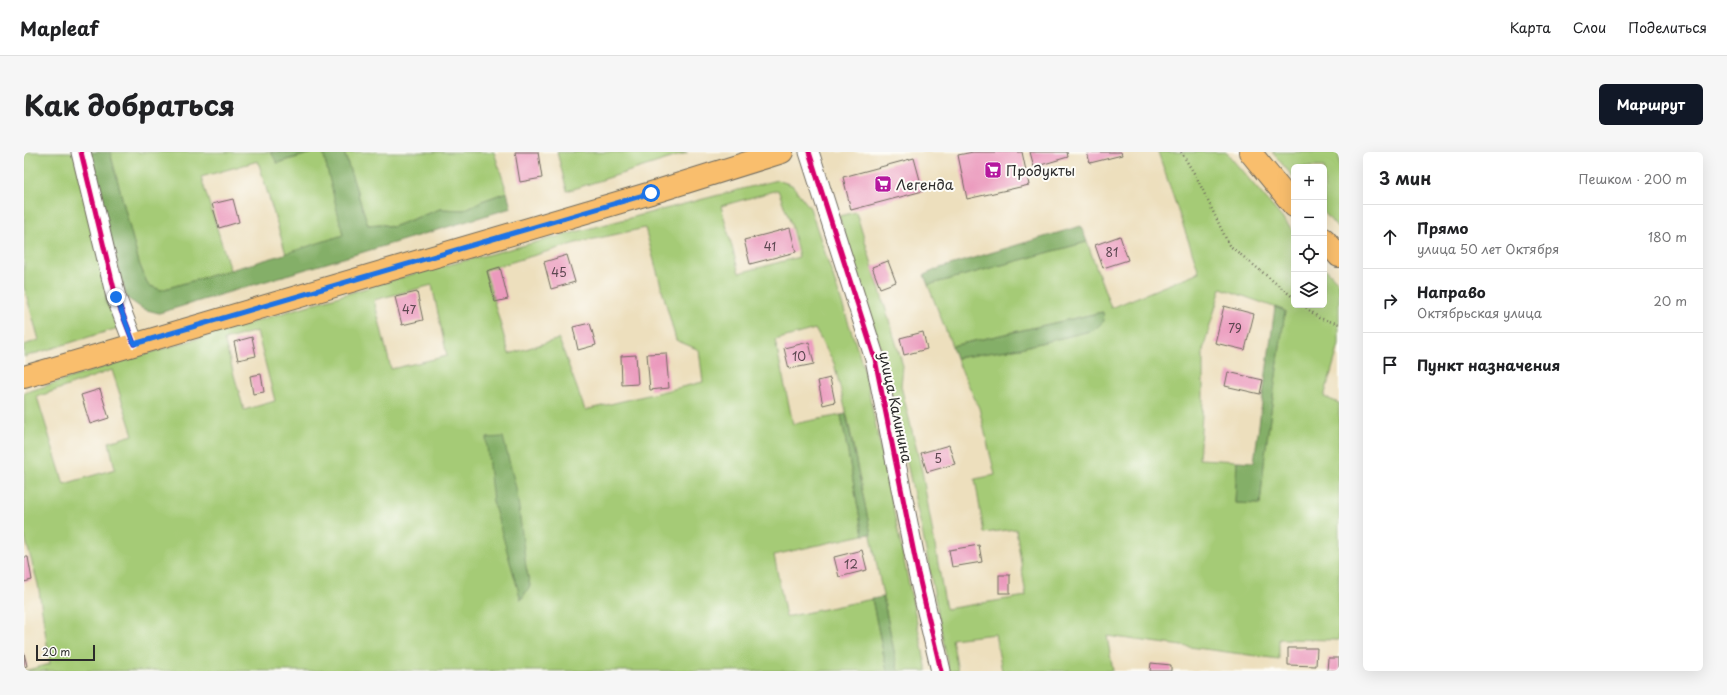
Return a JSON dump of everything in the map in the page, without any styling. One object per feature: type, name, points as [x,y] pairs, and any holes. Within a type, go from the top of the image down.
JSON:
[{"type":"main road","points":[[24,376],[651,193],[782,152]]},
{"type":"main road","points":[[1250,152],[1291,202]]},
{"type":"main road","points":[[1327,242],[1339,256]]},
{"type":"street","points":[[81,152],[116,297],[134,344]]},
{"type":"street","name":"улица Калинина","points":[[809,152],[875,359],[918,573],[940,671]]},
{"type":"path","points":[[1180,152],[1197,178],[1229,245],[1291,296]]},
{"type":"path","points":[[1307,308],[1319,318],[1339,324]]},
{"type":"green space","points":[[24,152],[76,152],[118,328],[24,357],[24,345],[39,340],[24,287]]},
{"type":"green space","points":[[88,152],[110,152],[139,263],[148,285],[161,290],[275,257],[343,235],[323,152],[344,152],[368,225],[380,224],[392,227],[440,209],[464,210],[482,201],[507,192],[511,208],[159,313],[143,309],[127,298]]},
{"type":"green space","points":[[110,152],[272,152],[277,163],[315,152],[323,152],[344,235],[286,254],[258,161],[201,177],[230,270],[161,290],[148,285],[139,263]]},
{"type":"green space","points":[[271,152],[315,152],[277,163]]},
{"type":"green space","points":[[344,152],[494,152],[507,192],[482,201],[464,210],[440,209],[392,227],[380,224],[368,225]]},
{"type":"green space","points":[[557,152],[687,152],[687,153],[567,191]]},
{"type":"green space","points":[[1158,152],[1226,152],[1291,228],[1291,308],[1327,308],[1327,270],[1339,283],[1339,345],[1324,397],[1339,403],[1339,640],[1279,639],[1279,659],[1107,636],[1113,671],[1002,671],[995,634],[952,639],[958,671],[949,671],[922,530],[882,352],[839,216],[856,212],[903,366],[901,386],[922,471],[946,609],[1026,596],[1016,529],[984,533],[975,479],[995,475],[979,408],[956,358],[1020,348],[1094,330],[1102,312],[952,346],[928,285],[1087,242],[1111,308],[1199,272]],"holes":[[[1221,288],[1285,311],[1265,454],[1260,504],[1235,503],[1237,461],[1199,459],[1203,400],[1203,350]]]},
{"type":"green space","points":[[1272,152],[1339,152],[1339,230],[1327,216],[1327,164],[1291,164],[1291,174]]},
{"type":"green space","points":[[777,180],[792,185],[810,208],[864,369],[927,671],[898,671],[848,420],[834,363],[815,329],[775,340],[793,424],[841,415],[863,535],[774,555],[786,617],[872,599],[887,671],[24,671],[50,664],[38,584],[24,534],[24,393],[116,363],[413,274]],"holes":[[[778,190],[791,224],[799,257],[739,273],[721,206]],[[645,228],[676,340],[699,350],[703,382],[585,410],[559,339],[509,354],[485,270],[576,243]],[[432,285],[447,356],[391,369],[374,300]],[[257,331],[275,401],[244,410],[224,340]],[[112,370],[133,435],[109,442],[115,469],[64,484],[37,397]],[[508,554],[526,567],[530,586],[521,599]]]},
{"type":"green space","points":[[1081,226],[1087,242],[928,285],[924,275],[940,268]]},
{"type":"green space","points":[[1275,307],[1285,311],[1265,454],[1260,504],[1235,503],[1237,461],[1254,462]]},
{"type":"green space","points":[[1103,312],[1104,321],[1094,330],[1020,348],[956,358],[952,346]]},
{"type":"green space","points":[[846,414],[871,534],[863,535],[841,415]]},
{"type":"green space","points":[[503,437],[517,492],[526,567],[530,586],[521,600],[493,502],[486,438]]},
{"type":"green space","points":[[883,597],[898,671],[887,671],[872,599]]},
{"type":"building","points":[[515,152],[538,152],[542,178],[520,182]]},
{"type":"building","name":"Продукты","points":[[973,152],[1022,152],[1029,185],[967,199],[958,155]]},
{"type":"building","points":[[1030,152],[1067,152],[1068,157],[1034,167]]},
{"type":"building","points":[[1087,152],[1121,152],[1122,155],[1090,163]]},
{"type":"building","name":"Легенда","points":[[914,158],[923,191],[851,210],[843,177]]},
{"type":"building","points":[[233,199],[239,222],[219,228],[212,204]]},
{"type":"building","points":[[790,228],[796,252],[750,264],[744,240]]},
{"type":"building","points":[[1120,236],[1128,260],[1103,268],[1095,245]]},
{"type":"building","points":[[567,255],[575,282],[551,289],[544,262]]},
{"type":"building","points":[[888,261],[896,282],[880,288],[872,267]]},
{"type":"building","points":[[500,267],[508,299],[495,302],[487,271]]},
{"type":"building","points":[[417,292],[423,320],[402,325],[395,297]]},
{"type":"building","points":[[1224,306],[1254,314],[1245,350],[1215,343]]},
{"type":"building","points":[[590,323],[596,345],[578,350],[573,327]]},
{"type":"building","points":[[923,332],[927,349],[904,355],[900,338]]},
{"type":"building","points":[[252,337],[256,356],[238,360],[234,342]]},
{"type":"building","points":[[809,342],[814,364],[789,369],[784,348]]},
{"type":"building","points":[[666,353],[669,388],[650,390],[647,354]]},
{"type":"building","points":[[636,355],[638,384],[622,385],[621,356]]},
{"type":"building","points":[[1228,372],[1263,380],[1260,394],[1225,386]]},
{"type":"building","points":[[261,374],[264,392],[253,394],[250,376]]},
{"type":"building","points":[[830,378],[835,402],[823,405],[818,381]]},
{"type":"building","points":[[100,389],[109,418],[90,424],[81,395]]},
{"type":"building","points":[[949,445],[955,464],[927,472],[921,453]]},
{"type":"building","points":[[979,545],[982,562],[952,567],[949,550]]},
{"type":"building","points":[[862,550],[867,570],[839,577],[834,557]]},
{"type":"building","points":[[24,557],[28,557],[32,580],[24,582]]},
{"type":"building","points":[[999,575],[1010,575],[1010,593],[999,593]]},
{"type":"building","points":[[1288,648],[1317,648],[1316,666],[1288,665]]},
{"type":"building","points":[[24,653],[27,666],[24,667]]},
{"type":"building","points":[[1328,658],[1339,658],[1339,671],[1327,671]]},
{"type":"building","points":[[1151,663],[1171,665],[1171,671],[1150,671]]},
{"type":"cycle path","points":[[81,152],[116,297],[134,344]]},
{"type":"cycle path","points":[[809,152],[875,359],[918,573],[941,671]]},
{"type":"place","name":"Продукты","points":[[993,170]]},
{"type":"place","name":"Легенда","points":[[883,184]]},
{"type":"route","points":[[116,297],[134,344],[651,193]]}]
